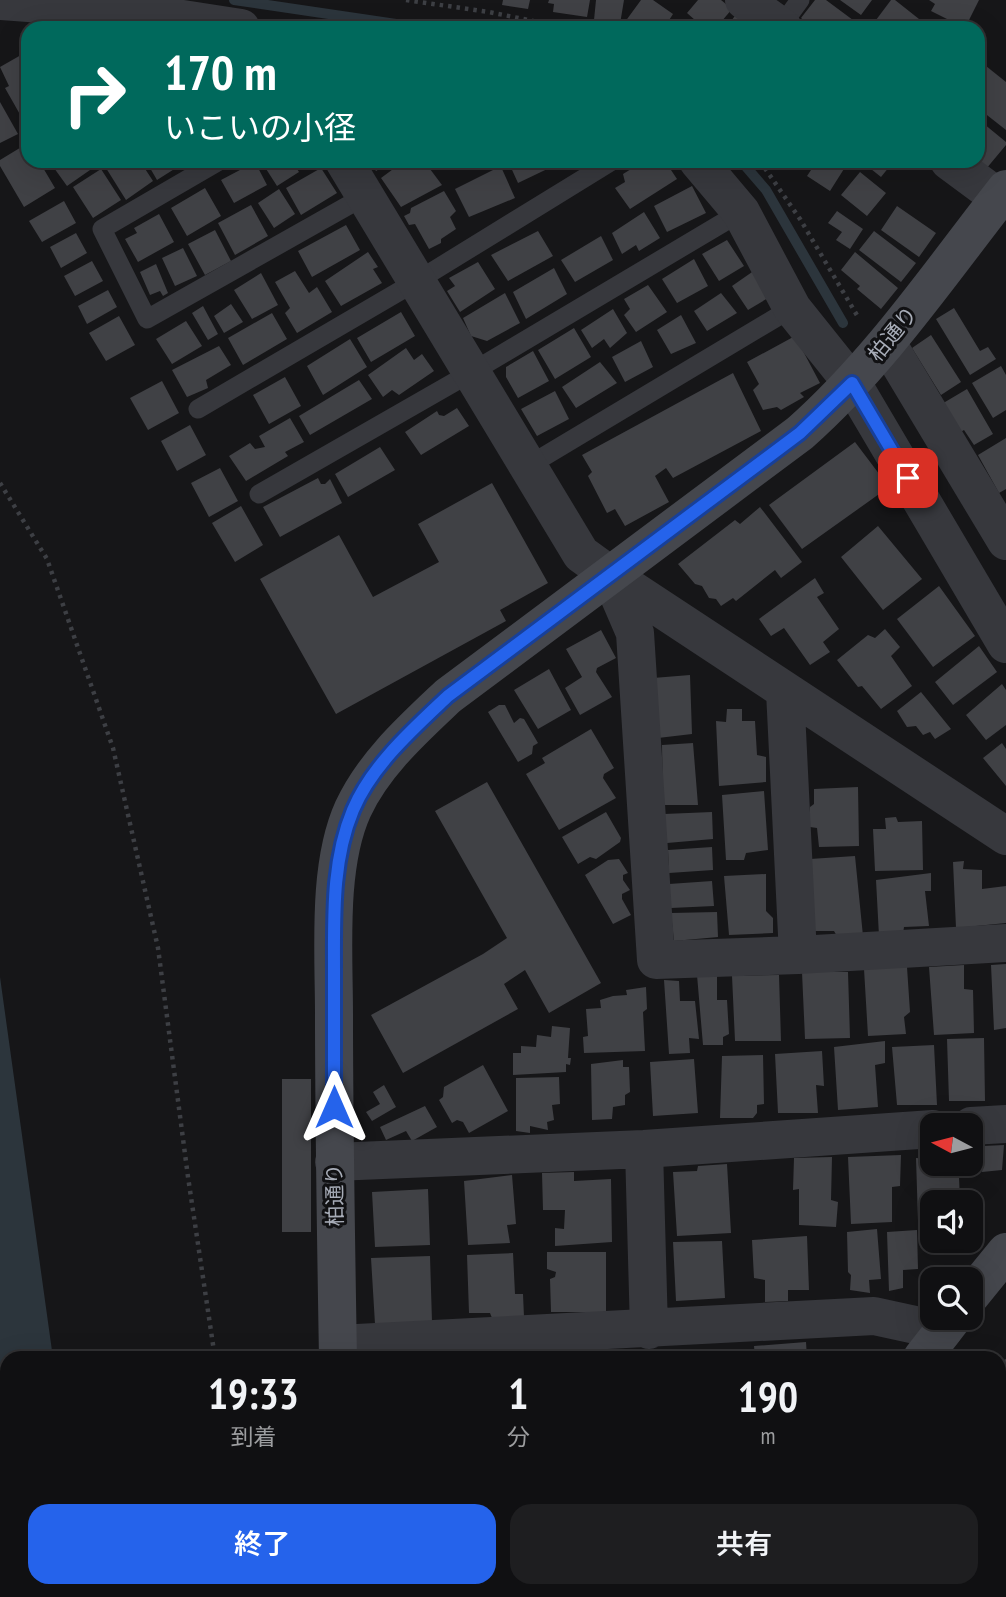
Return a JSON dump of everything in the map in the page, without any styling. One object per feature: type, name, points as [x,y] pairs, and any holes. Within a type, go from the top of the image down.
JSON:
[{"type":"street","points":[[744,0],[788,18]]},
{"type":"street","points":[[0,1],[124,10],[190,21]]},
{"type":"street","points":[[0,21],[11,1]]},
{"type":"street","points":[[348,168],[581,554],[1006,836]]},
{"type":"street","points":[[704,168],[741,212],[792,308],[852,383],[1006,644]]},
{"type":"street","points":[[961,168],[1002,193]]},
{"type":"street","name":"柏通り","points":[[338,1351],[334,1162],[334,915],[338,861],[353,810],[377,771],[403,739],[448,696],[800,433],[852,383],[887,343],[1002,193]]},
{"type":"street","points":[[887,343],[1006,541]]},
{"type":"street","points":[[610,575],[635,633],[656,960],[1006,943]]},
{"type":"street","points":[[785,691],[798,955]]},
{"type":"street","points":[[984,1125],[1006,1124]]},
{"type":"street","points":[[334,1162],[644,1149],[920,1130]]},
{"type":"street","points":[[644,1149],[649,1330]]},
{"type":"street","points":[[983,1280],[1006,1252]]},
{"type":"street","points":[[338,1351],[874,1316],[936,1343]]},
{"type":"lane","points":[[207,168],[102,229],[147,319],[365,196]]},
{"type":"lane","points":[[198,409],[416,281],[601,168]]},
{"type":"lane","points":[[259,494],[472,372],[741,212]]},
{"type":"lane","points":[[528,466],[792,308]]},
{"type":"path","points":[[406,0],[533,21]]},
{"type":"path","points":[[765,168],[800,219],[866,330],[887,343]]},
{"type":"path","points":[[0,483],[47,559],[113,748],[158,948],[214,1351]]},
{"type":"shaded area","points":[[0,977],[52,1351],[0,1351]]},
{"type":"building","points":[[503,0],[530,0],[528,9],[502,5]]},
{"type":"building","points":[[549,0],[590,0],[587,17],[553,12],[554,4],[548,3]]},
{"type":"building","points":[[596,0],[624,0],[620,21],[594,20]]},
{"type":"building","points":[[641,0],[653,0],[673,14],[668,21],[626,21]]},
{"type":"building","points":[[698,0],[721,0],[732,9],[722,21],[696,21],[687,13]]},
{"type":"building","points":[[815,0],[826,0],[854,21],[805,21],[801,18]]},
{"type":"building","points":[[840,0],[872,0],[861,15]]},
{"type":"building","points":[[891,0],[895,0],[919,19],[917,21],[875,21]]},
{"type":"building","points":[[929,0],[979,0],[968,21],[951,21],[931,11],[935,4]]},
{"type":"building","points":[[737,13],[747,21],[731,21]]},
{"type":"building","points":[[21,55],[21,116],[5,88],[9,86],[0,67]]},
{"type":"building","points":[[985,67],[1006,82],[1006,130],[985,114]]},
{"type":"building","points":[[0,102],[18,134],[0,143]]},
{"type":"building","points":[[985,125],[1006,142],[985,168]]},
{"type":"building","points":[[21,147],[21,168],[43,168],[55,188],[24,207],[0,166],[0,160]]},
{"type":"building","points":[[54,168],[93,168],[67,186]]},
{"type":"building","points":[[106,168],[145,168],[153,181],[126,200]]},
{"type":"building","points":[[150,168],[176,168],[157,180]]},
{"type":"building","points":[[244,168],[258,168],[267,185],[234,203],[221,180]]},
{"type":"building","points":[[265,168],[296,168],[299,172],[277,186]]},
{"type":"building","points":[[321,168],[337,193],[301,215],[286,188]]},
{"type":"building","points":[[395,168],[429,168],[442,185],[401,207],[381,178]]},
{"type":"building","points":[[511,168],[549,168],[518,183]]},
{"type":"building","points":[[633,168],[670,168],[677,179],[630,209],[615,188],[625,182],[623,174]]},
{"type":"building","points":[[812,168],[845,168],[830,191],[807,176]]},
{"type":"building","points":[[870,168],[888,168],[881,177]]},
{"type":"building","points":[[101,169],[121,200],[93,218],[73,187]]},
{"type":"building","points":[[495,169],[502,169],[515,198],[469,217],[455,189]]},
{"type":"building","points":[[860,172],[886,193],[867,216],[841,195]]},
{"type":"building","points":[[692,186],[706,213],[667,232],[654,206]]},
{"type":"building","points":[[205,188],[221,216],[187,236],[171,208]]},
{"type":"building","points":[[279,189],[295,214],[274,228],[258,203]]},
{"type":"building","points":[[444,191],[456,211],[450,217],[456,229],[441,239],[441,243],[429,249],[415,224],[409,225],[404,216],[410,213],[411,208]]},
{"type":"building","points":[[64,201],[76,223],[42,242],[29,221]]},
{"type":"building","points":[[251,205],[268,236],[235,255],[218,223]]},
{"type":"building","points":[[897,206],[936,233],[919,257],[881,230]]},
{"type":"building","points":[[837,211],[863,229],[850,249],[836,240],[842,232],[828,223]]},
{"type":"building","points":[[644,212],[660,238],[639,251],[636,245],[622,254],[612,233]]},
{"type":"building","points":[[159,214],[174,242],[138,262],[125,239],[137,233],[134,228]]},
{"type":"building","points":[[346,225],[360,250],[312,277],[298,251]]},
{"type":"building","points":[[215,230],[231,261],[205,275],[188,244]]},
{"type":"building","points":[[538,231],[553,256],[508,281],[491,255]]},
{"type":"building","points":[[874,231],[916,263],[901,282],[859,250]]},
{"type":"building","points":[[76,233],[87,253],[61,268],[50,247]]},
{"type":"building","points":[[601,236],[613,260],[575,282],[561,260]]},
{"type":"building","points":[[727,240],[744,266],[719,281],[702,254]]},
{"type":"building","points":[[183,248],[197,276],[175,286],[162,258]]},
{"type":"building","points":[[368,252],[378,267],[373,269],[382,283],[341,306],[325,281]]},
{"type":"building","points":[[855,252],[898,288],[881,309],[857,289],[860,286],[841,270]]},
{"type":"building","points":[[694,259],[708,286],[677,303],[662,279]]},
{"type":"building","points":[[92,261],[103,281],[75,296],[64,276]]},
{"type":"building","points":[[478,262],[495,289],[460,312],[447,291],[455,286],[449,278]]},
{"type":"building","points":[[156,264],[168,293],[163,296],[160,291],[150,295],[140,272]]},
{"type":"building","points":[[554,268],[567,294],[526,319],[513,292]]},
{"type":"building","points":[[755,270],[768,298],[748,310],[732,286]]},
{"type":"building","points":[[295,271],[309,293],[317,287],[332,312],[297,333],[285,313],[290,308],[275,282]]},
{"type":"building","points":[[261,273],[278,305],[252,319],[234,290]]},
{"type":"building","points":[[648,285],[667,312],[636,332],[624,315],[630,309],[624,299]]},
{"type":"building","points":[[108,290],[117,307],[87,324],[78,306]]},
{"type":"building","points":[[505,293],[520,323],[487,341],[471,336],[463,318]]},
{"type":"building","points":[[721,293],[737,313],[707,331],[694,311]]},
{"type":"building","points":[[231,304],[243,322],[224,333],[214,316]]},
{"type":"building","points":[[203,306],[218,334],[208,340],[192,313]]},
{"type":"building","points":[[954,308],[980,351],[988,347],[996,359],[970,375],[936,319]]},
{"type":"building","points":[[613,309],[627,333],[610,348],[604,339],[592,348],[581,330]]},
{"type":"building","points":[[401,312],[415,336],[371,362],[357,338]]},
{"type":"building","points":[[272,313],[287,339],[243,365],[228,338]]},
{"type":"building","points":[[681,315],[696,343],[671,354],[657,330]]},
{"type":"building","points":[[119,316],[135,345],[106,361],[89,333]]},
{"type":"building","points":[[186,321],[202,346],[172,364],[156,339]]},
{"type":"building","points":[[574,328],[591,357],[555,379],[538,350]]},
{"type":"building","points":[[931,335],[961,382],[941,395],[912,348]]},
{"type":"building","points":[[795,336],[820,383],[800,393],[804,397],[781,410],[777,407],[763,410],[753,390],[759,384],[747,362]]},
{"type":"building","points":[[350,339],[367,367],[323,395],[307,366]]},
{"type":"building","points":[[641,341],[653,367],[625,382],[612,357]]},
{"type":"building","points":[[219,346],[231,365],[206,380],[208,388],[187,397],[172,370]]},
{"type":"building","points":[[406,348],[414,360],[422,354],[434,371],[399,395],[392,390],[383,397],[368,375]]},
{"type":"building","points":[[533,351],[549,381],[518,398],[506,377],[506,367]]},
{"type":"building","points":[[600,362],[617,383],[576,408],[562,387]]},
{"type":"building","points":[[1001,366],[1006,375],[1006,410],[993,418],[972,383]]},
{"type":"building","points":[[733,373],[761,431],[673,478],[666,468],[655,476],[669,502],[625,526],[615,509],[607,513],[588,476],[592,472],[582,455]]},
{"type":"building","points":[[285,377],[301,406],[269,424],[253,395]]},
{"type":"building","points":[[359,380],[372,399],[310,435],[299,416]]},
{"type":"building","points":[[162,381],[179,413],[148,430],[130,398]]},
{"type":"building","points":[[967,389],[993,434],[974,445],[964,430],[957,434],[940,405]]},
{"type":"building","points":[[555,391],[569,419],[537,436],[521,409]]},
{"type":"building","points":[[457,408],[469,426],[421,455],[405,432],[437,411],[444,416]]},
{"type":"building","points":[[290,418],[304,442],[285,452],[288,456],[246,481],[229,456],[250,443],[255,449],[265,447],[259,436]]},
{"type":"building","points":[[190,425],[206,455],[177,471],[161,441]]},
{"type":"building","points":[[1006,438],[1006,489],[999,493],[978,455]]},
{"type":"building","points":[[855,442],[889,487],[802,549],[769,505]]},
{"type":"building","points":[[380,447],[395,470],[348,497],[335,474]]},
{"type":"building","points":[[220,468],[238,501],[209,517],[191,483]]},
{"type":"building","points":[[318,478],[321,484],[330,479],[342,503],[280,537],[263,507]]},
{"type":"building","points":[[492,483],[548,583],[500,610],[506,621],[336,714],[260,579],[339,535],[373,597],[439,562],[418,524]]},
{"type":"building","points":[[241,506],[263,545],[235,562],[212,523]]},
{"type":"building","points":[[760,507],[802,562],[781,578],[775,570],[736,601],[733,598],[721,606],[716,599],[709,598],[702,586],[695,584],[678,564],[735,520],[740,524]]},
{"type":"building","points":[[878,526],[922,579],[883,610],[841,557]]},
{"type":"building","points":[[815,578],[824,593],[817,597],[839,629],[823,642],[830,652],[810,665],[784,628],[771,636],[759,619]]},
{"type":"building","points":[[939,586],[975,636],[933,667],[897,619]]},
{"type":"building","points":[[885,629],[900,647],[891,656],[912,686],[881,709],[862,686],[858,687],[837,660],[868,635],[875,638]]},
{"type":"building","points":[[601,630],[616,658],[597,668],[596,672],[612,697],[580,715],[565,688],[582,677],[566,649]]},
{"type":"building","points":[[979,646],[997,672],[953,705],[935,682]]},
{"type":"building","points":[[549,669],[571,710],[538,729],[514,690]]},
{"type":"building","points":[[690,675],[692,734],[658,738],[653,678]]},
{"type":"building","points":[[1002,684],[1006,690],[1006,725],[986,740],[966,715]]},
{"type":"building","points":[[921,692],[951,729],[935,739],[930,732],[923,735],[916,726],[907,727],[897,711]]},
{"type":"building","points":[[499,705],[505,705],[514,723],[520,718],[524,719],[538,743],[533,746],[532,754],[518,762],[488,712]]},
{"type":"building","points":[[727,709],[742,709],[742,721],[755,721],[757,755],[766,757],[766,782],[719,786],[716,721],[726,722]]},
{"type":"building","points":[[591,729],[614,768],[604,774],[603,778],[616,798],[559,830],[526,774],[545,763],[542,758]]},
{"type":"building","points":[[693,743],[698,805],[663,805],[662,745]]},
{"type":"building","points":[[1002,743],[1006,749],[1006,786],[983,758]]},
{"type":"building","points":[[487,782],[601,983],[549,1013],[525,970],[504,984],[518,1009],[403,1073],[371,1015],[507,938],[435,811]]},
{"type":"building","points":[[858,787],[859,846],[819,847],[817,828],[810,827],[814,789]]},
{"type":"building","points":[[764,791],[768,850],[746,853],[744,860],[726,860],[722,795]]},
{"type":"building","points":[[606,812],[621,838],[620,842],[596,859],[590,857],[578,864],[562,837]]},
{"type":"building","points":[[712,812],[713,839],[667,843],[664,814]]},
{"type":"building","points":[[896,817],[898,822],[922,821],[923,870],[875,871],[873,829],[886,829],[885,818]]},
{"type":"building","points":[[712,847],[713,870],[669,873],[668,850]]},
{"type":"building","points":[[855,856],[863,936],[838,938],[834,931],[815,931],[810,859]]},
{"type":"building","points":[[619,859],[628,873],[623,875],[623,880],[630,890],[622,894],[622,899],[631,915],[613,924],[585,875],[608,860]]},
{"type":"building","points":[[964,861],[963,869],[982,870],[982,889],[1006,886],[1006,923],[956,928],[953,862]]},
{"type":"building","points":[[931,873],[931,891],[925,891],[929,926],[904,927],[903,934],[879,936],[876,880]]},
{"type":"building","points":[[766,874],[766,911],[773,918],[773,933],[729,935],[724,876]]},
{"type":"building","points":[[712,881],[714,906],[671,908],[669,884]]},
{"type":"building","points":[[717,912],[718,937],[674,941],[671,913]]},
{"type":"building","points":[[1006,964],[1006,1028],[994,1030],[991,965]]},
{"type":"building","points":[[964,965],[964,989],[973,990],[974,1033],[934,1035],[929,967]]},
{"type":"building","points":[[907,967],[910,1012],[904,1017],[906,1034],[868,1036],[864,969]]},
{"type":"building","points":[[802,972],[848,972],[850,1038],[805,1039]]},
{"type":"building","points":[[717,973],[717,1000],[727,1000],[729,1034],[723,1037],[723,1045],[703,1045],[697,975]]},
{"type":"building","points":[[779,975],[781,1041],[735,1041],[732,976]]},
{"type":"building","points":[[664,980],[679,981],[680,1001],[695,1001],[699,1039],[689,1038],[690,1053],[669,1054]]},
{"type":"building","points":[[646,987],[647,1009],[643,1012],[645,1051],[584,1053],[583,1037],[588,1036],[586,1009],[601,1008],[600,1000],[627,995],[626,990]]},
{"type":"building","points":[[552,1026],[570,1028],[568,1058],[571,1058],[570,1065],[566,1064],[566,1072],[513,1075],[513,1053],[521,1053],[521,1046],[536,1047],[537,1035],[551,1037]]},
{"type":"building","points":[[984,1038],[985,1101],[949,1101],[947,1039]]},
{"type":"building","points":[[885,1041],[885,1063],[875,1065],[878,1107],[838,1110],[834,1047]]},
{"type":"building","points":[[934,1045],[937,1105],[897,1105],[892,1047]]},
{"type":"building","points":[[822,1051],[824,1086],[816,1085],[818,1113],[778,1113],[775,1054]]},
{"type":"building","points":[[763,1055],[764,1104],[757,1105],[757,1113],[753,1118],[720,1118],[722,1056]]},
{"type":"building","points":[[694,1059],[698,1113],[653,1116],[650,1062]]},
{"type":"building","points":[[623,1060],[623,1067],[629,1067],[630,1092],[625,1095],[625,1105],[613,1107],[612,1119],[592,1120],[591,1064]]},
{"type":"building","points":[[483,1065],[508,1111],[469,1133],[463,1122],[457,1120],[452,1123],[439,1100],[443,1097],[444,1087]]},
{"type":"building","points":[[559,1077],[560,1104],[552,1105],[554,1120],[547,1122],[548,1130],[530,1126],[530,1133],[516,1131],[516,1078]]},
{"type":"building","points":[[282,1079],[311,1079],[311,1232],[282,1232]]},
{"type":"building","points":[[384,1085],[396,1107],[372,1121],[366,1112],[380,1104],[373,1092]]},
{"type":"building","points":[[425,1106],[437,1127],[412,1141],[406,1131],[386,1140],[380,1127]]},
{"type":"building","points":[[1004,1145],[1002,1170],[984,1172],[984,1146]]},
{"type":"building","points":[[901,1155],[900,1186],[892,1187],[892,1222],[851,1224],[848,1157]]},
{"type":"building","points":[[832,1157],[831,1200],[838,1202],[836,1227],[799,1225],[799,1189],[793,1190],[794,1158]]},
{"type":"building","points":[[916,1158],[920,1158],[920,1176],[969,1176],[959,1177],[960,1190],[920,1190],[920,1221],[918,1221]]},
{"type":"building","points":[[727,1164],[731,1233],[677,1236],[673,1172],[697,1171],[698,1166]]},
{"type":"building","points":[[574,1172],[574,1181],[611,1179],[612,1242],[555,1246],[555,1228],[564,1229],[565,1210],[543,1210],[542,1173]]},
{"type":"building","points":[[512,1175],[516,1224],[507,1225],[510,1243],[468,1245],[464,1181]]},
{"type":"building","points":[[428,1189],[430,1245],[375,1247],[372,1192]]},
{"type":"building","points":[[877,1229],[881,1279],[869,1280],[870,1293],[850,1290],[847,1232]]},
{"type":"building","points":[[917,1230],[918,1269],[903,1270],[903,1288],[889,1291],[887,1232]]},
{"type":"building","points":[[807,1236],[809,1290],[788,1290],[788,1301],[765,1302],[765,1280],[754,1278],[752,1240]]},
{"type":"building","points":[[722,1241],[725,1298],[676,1301],[673,1242]]},
{"type":"building","points":[[547,1252],[606,1252],[606,1312],[551,1312],[550,1279],[555,1277],[556,1272],[547,1269]]},
{"type":"building","points":[[513,1253],[515,1294],[523,1294],[524,1317],[492,1318],[490,1313],[469,1313],[467,1255]]},
{"type":"building","points":[[430,1256],[432,1322],[375,1324],[371,1258]]},
{"type":"building","points":[[806,1342],[807,1351],[754,1351],[754,1346]]},
{"type":"building","points":[[591,1348],[591,1351],[577,1351]]},
{"type":"waterway","points":[[234,0],[376,21]]},
{"type":"waterway","points":[[747,168],[766,190],[843,323]]},
{"type":"route","points":[[334,1107],[334,915],[338,861],[353,810],[377,771],[403,739],[448,696],[800,433],[852,383],[908,478]]}]
